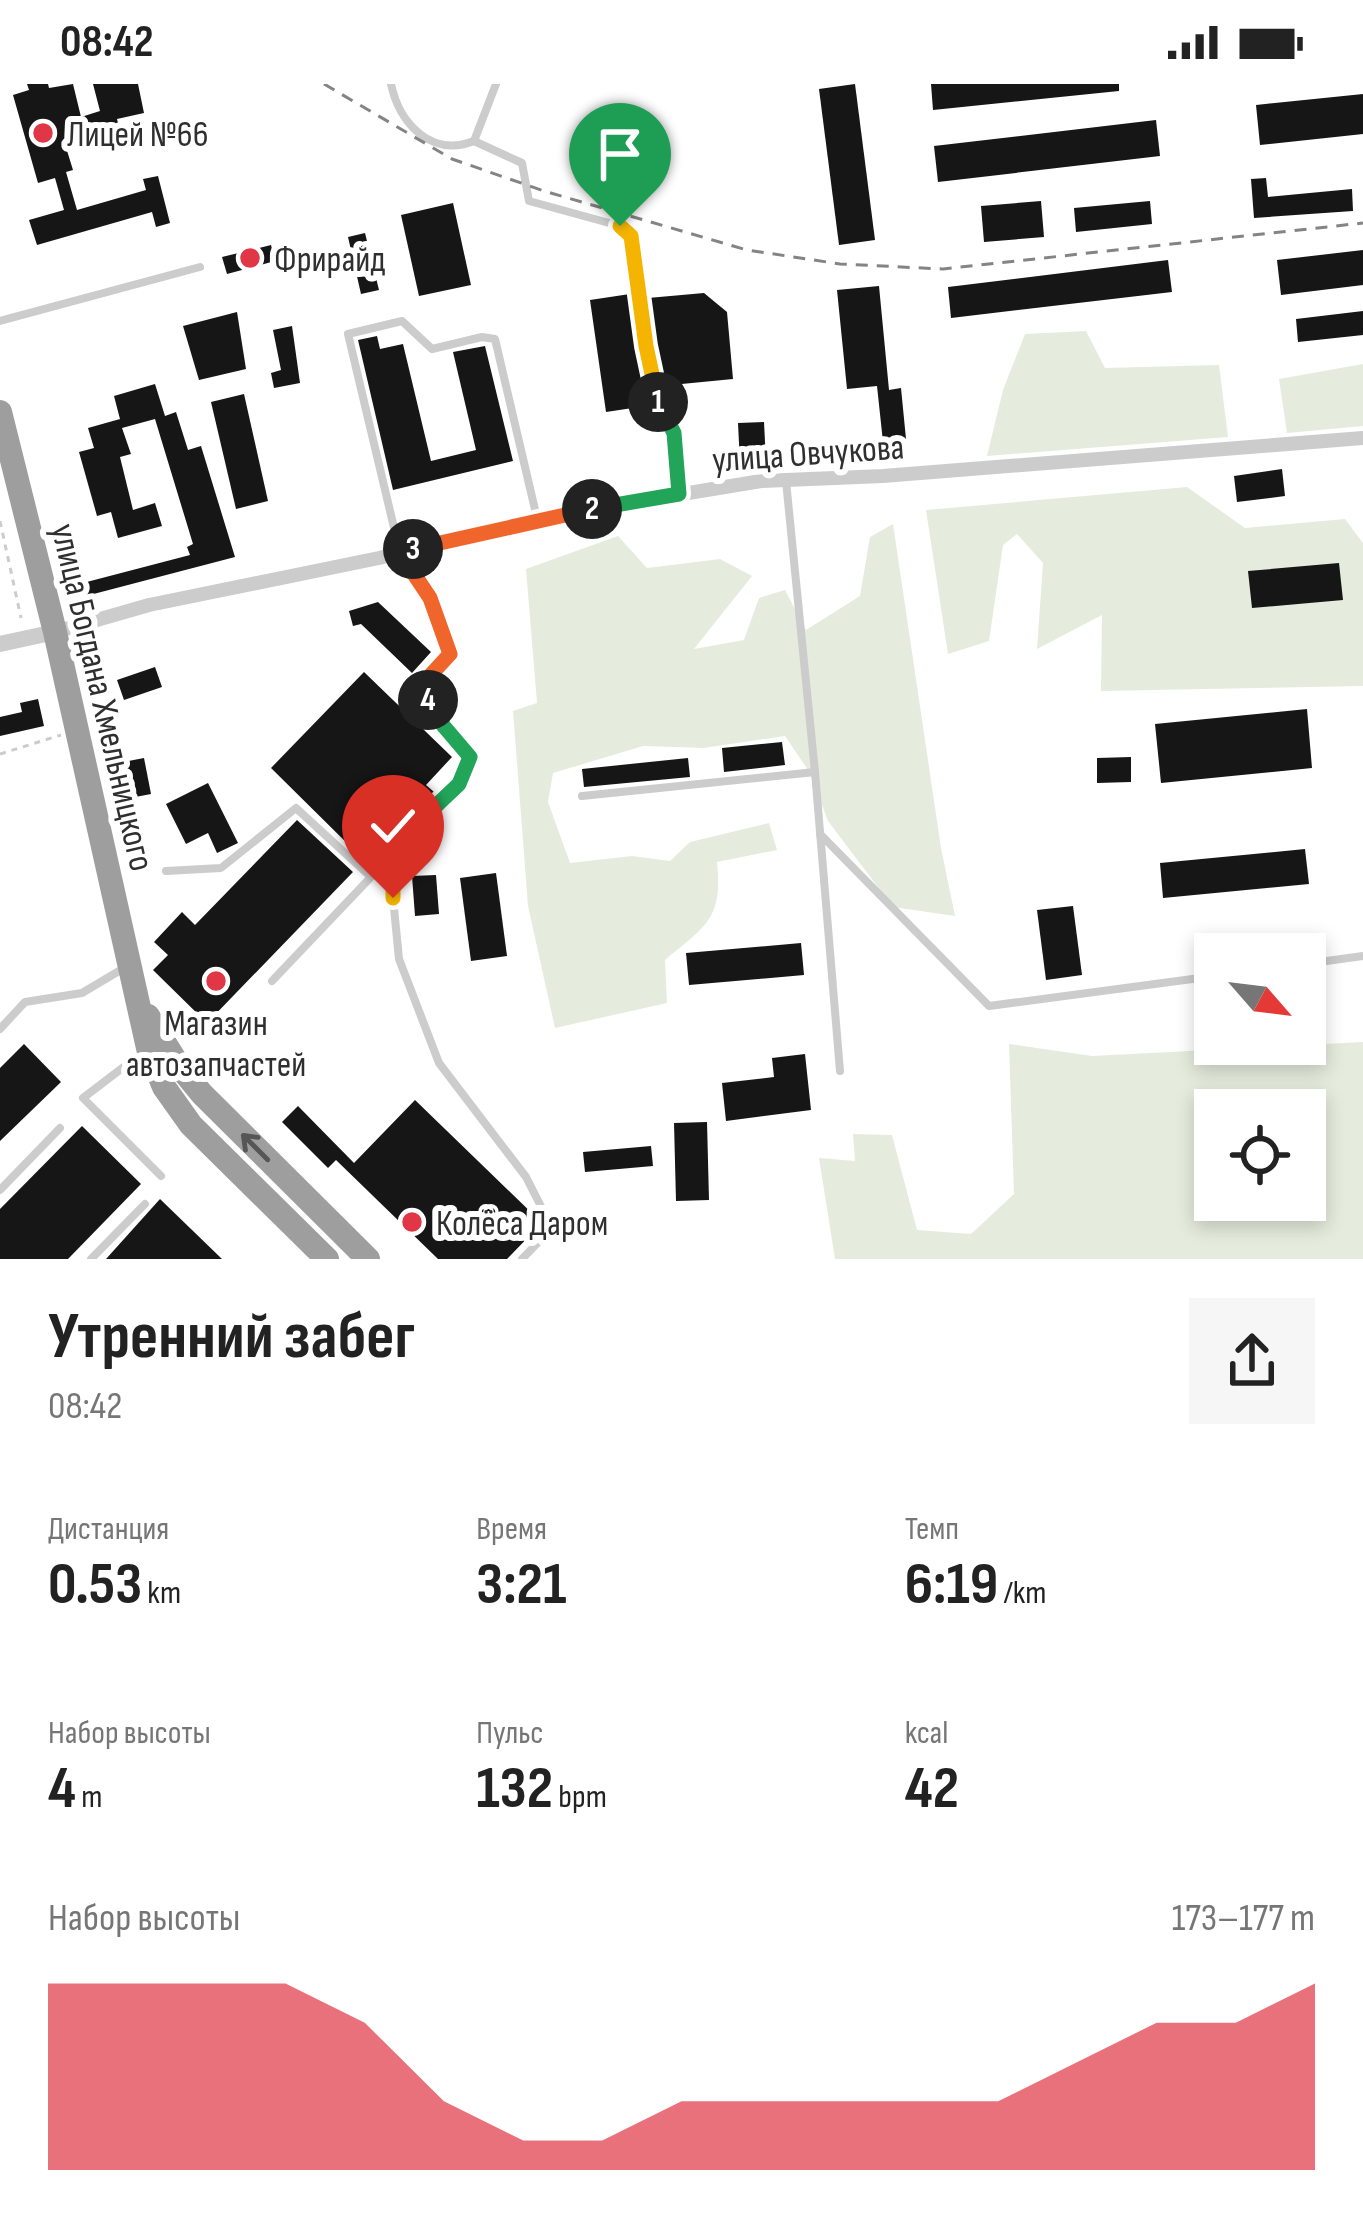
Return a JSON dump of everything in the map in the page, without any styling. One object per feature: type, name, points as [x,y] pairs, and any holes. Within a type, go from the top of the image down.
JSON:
[{"type":"highway","name":"улица Богдана Хмельницкого","points":[[0,412],[78,730],[148,1048],[175,1106],[327,1259]]},
{"type":"highway","name":"улица Богдана Хмельницкого","points":[[138,998],[190,1080],[368,1259]]},
{"type":"highway","points":[[265,1198],[286,1177]]},
{"type":"street","name":"улица Овчукова","points":[[55,632],[149,604],[400,553],[537,519],[679,494],[785,480],[1363,438]]},
{"type":"street","points":[[0,644],[55,632]]},
{"type":"lane","points":[[391,84],[401,115],[412,130],[444,146],[474,141],[522,163],[529,201],[620,226],[631,236],[655,394],[674,433],[679,494]]},
{"type":"lane","points":[[474,141],[496,84]]},
{"type":"lane","points":[[0,321],[200,268]]},
{"type":"lane","points":[[359,865],[397,843],[459,784],[470,757],[430,710],[426,680],[450,654],[430,598],[400,553],[349,334],[402,321],[432,349],[482,337],[495,339],[537,519]]},
{"type":"lane","points":[[785,480],[840,1071]]},
{"type":"lane","points":[[582,796],[815,772]]},
{"type":"lane","points":[[166,871],[220,868],[296,808],[371,877],[272,982]]},
{"type":"lane","points":[[820,834],[989,1006],[1194,979]]},
{"type":"lane","points":[[397,843],[393,898],[399,959],[439,1063],[526,1177],[552,1228],[522,1259]]},
{"type":"lane","points":[[1326,961],[1363,956]]},
{"type":"lane","points":[[0,1029],[25,1002],[82,992],[128,966]]},
{"type":"lane","points":[[148,1048],[83,1098],[161,1175]]},
{"type":"lane","points":[[0,1190],[61,1129]]},
{"type":"lane","points":[[91,1259],[145,1204]]},
{"type":"path","points":[[0,520],[21,618]]},
{"type":"path","points":[[0,754],[78,730]]},
{"type":"green space","points":[[1086,331],[1105,368],[1219,365],[1228,437],[987,456],[1003,390],[1025,334]]},
{"type":"green space","points":[[1363,364],[1363,426],[1287,433],[1279,379]]},
{"type":"green space","points":[[1187,487],[1245,528],[1345,519],[1363,543],[1363,686],[1101,691],[1102,615],[1037,649],[1043,563],[1017,534],[1003,545],[989,641],[948,654],[926,510]]},
{"type":"green space","points":[[893,524],[955,916],[893,907],[828,821],[810,773],[785,736],[704,748],[643,746],[553,773],[548,802],[570,863],[632,856],[670,861],[690,842],[769,823],[777,850],[717,862],[717,897],[709,920],[665,960],[667,1003],[555,1028],[528,906],[513,711],[537,703],[526,569],[618,536],[647,568],[720,559],[752,576],[694,649],[744,640],[759,598],[785,590],[806,630],[860,596],[870,537]]},
{"type":"green space","points":[[1363,1042],[1363,1259],[835,1259],[819,1158],[855,1161],[853,1134],[892,1135],[917,1230],[971,1234],[1014,1194],[1009,1044],[1092,1056],[1194,1051],[1194,1065],[1326,1065],[1326,1044]]},
{"type":"building","points":[[27,84],[48,84],[49,88],[73,84],[81,117],[100,111],[93,84],[138,84],[144,113],[117,119],[119,127],[64,141],[73,170],[66,172],[77,210],[146,190],[143,179],[158,176],[170,223],[156,227],[152,212],[37,245],[29,220],[64,210],[55,178],[38,183],[13,95],[29,90]]},
{"type":"building","points":[[855,84],[875,240],[839,245],[819,89]]},
{"type":"building","points":[[931,84],[1119,84],[1119,91],[933,110]]},
{"type":"building","points":[[1363,94],[1363,134],[1260,145],[1256,105]]},
{"type":"building","points":[[1156,120],[1160,156],[938,182],[934,146]]},
{"type":"building","points":[[1266,178],[1268,197],[1352,189],[1353,211],[1254,218],[1251,179]]},
{"type":"building","points":[[1041,201],[1044,237],[984,242],[981,206]]},
{"type":"building","points":[[1150,201],[1152,224],[1076,232],[1074,208]]},
{"type":"building","points":[[453,203],[471,285],[419,296],[401,215]]},
{"type":"building","points":[[365,233],[379,290],[361,294],[348,237]]},
{"type":"building","points":[[271,245],[275,261],[227,274],[222,257]]},
{"type":"building","points":[[1363,250],[1363,285],[1281,295],[1277,260]]},
{"type":"building","points":[[1168,260],[1172,292],[951,318],[948,287]]},
{"type":"building","points":[[879,286],[889,390],[901,388],[906,439],[883,442],[877,386],[847,389],[837,290]]},
{"type":"building","points":[[704,293],[727,312],[733,379],[661,386],[648,298]]},
{"type":"building","points":[[630,294],[646,406],[606,412],[590,300]]},
{"type":"building","points":[[1363,311],[1363,335],[1298,342],[1296,319]]},
{"type":"building","points":[[237,312],[246,369],[199,380],[183,326]]},
{"type":"building","points":[[292,326],[300,383],[274,388],[271,373],[281,370],[273,330]]},
{"type":"building","points":[[377,336],[380,349],[403,344],[431,461],[476,450],[453,352],[485,346],[513,461],[393,490],[358,340]]},
{"type":"building","points":[[155,384],[165,416],[176,412],[188,450],[201,446],[235,557],[82,597],[79,584],[190,555],[187,547],[193,544],[155,419],[122,428],[131,454],[120,457],[133,510],[155,503],[162,526],[118,538],[111,512],[97,516],[79,452],[94,448],[88,428],[120,419],[114,396]]},
{"type":"building","points":[[244,394],[268,501],[236,509],[211,402]]},
{"type":"building","points":[[764,422],[766,462],[740,464],[738,423]]},
{"type":"building","points":[[1282,469],[1285,496],[1237,502],[1234,476]]},
{"type":"building","points":[[1339,563],[1343,600],[1252,608],[1248,571]]},
{"type":"building","points":[[378,602],[431,652],[412,673],[361,624],[353,626],[349,611]]},
{"type":"building","points":[[155,667],[162,687],[124,700],[117,680]]},
{"type":"building","points":[[364,672],[452,757],[426,785],[434,792],[416,810],[408,803],[358,854],[271,768]]},
{"type":"building","points":[[38,699],[44,726],[0,736],[0,717],[22,712],[20,703]]},
{"type":"building","points":[[1307,709],[1312,768],[1161,783],[1155,724]]},
{"type":"building","points":[[782,742],[785,765],[724,772],[722,748]]},
{"type":"building","points":[[1131,757],[1131,782],[1097,783],[1097,758]]},
{"type":"building","points":[[144,758],[151,794],[125,799],[118,763]]},
{"type":"building","points":[[688,758],[690,777],[584,787],[582,769]]},
{"type":"building","points":[[208,783],[238,843],[217,853],[208,833],[186,844],[166,804]]},
{"type":"building","points":[[297,820],[353,872],[207,1023],[153,970],[168,955],[154,942],[182,912],[195,925]]},
{"type":"building","points":[[1305,849],[1309,884],[1163,898],[1160,863]]},
{"type":"building","points":[[496,873],[507,956],[471,961],[460,878]]},
{"type":"building","points":[[436,875],[439,914],[415,916],[412,876]]},
{"type":"building","points":[[1073,906],[1082,975],[1046,980],[1037,910]]},
{"type":"building","points":[[801,943],[804,975],[689,985],[686,953]]},
{"type":"building","points":[[24,1044],[61,1082],[0,1141],[0,1068]]},
{"type":"building","points":[[805,1054],[811,1110],[726,1121],[722,1083],[774,1077],[772,1058]]},
{"type":"building","points":[[415,1100],[541,1224],[507,1259],[438,1259],[336,1160],[328,1168],[282,1122],[298,1106],[354,1163]]},
{"type":"building","points":[[707,1122],[709,1200],[676,1201],[674,1123]]},
{"type":"building","points":[[82,1126],[141,1184],[68,1259],[0,1259],[0,1209]]},
{"type":"building","points":[[651,1146],[653,1166],[585,1172],[583,1152]]},
{"type":"building","points":[[160,1199],[222,1259],[106,1259]]},
{"type":"railway","points":[[324,84],[452,159],[747,250],[840,264],[943,269],[1363,223]]},
{"type":"place","name":"Лицей №66","points":[[43,133]]},
{"type":"place","name":"Фрирайд","points":[[250,258]]},
{"type":"place","name":"Магазин автозапчастей","points":[[216,981]]},
{"type":"place","name":"Колёса Даром","points":[[412,1222]]},
{"type":"route","points":[[393,898],[397,843],[459,784],[470,757],[430,710],[426,680],[450,654],[430,598],[400,553],[537,519],[679,494],[674,433],[655,394],[631,236],[620,226]]}]
